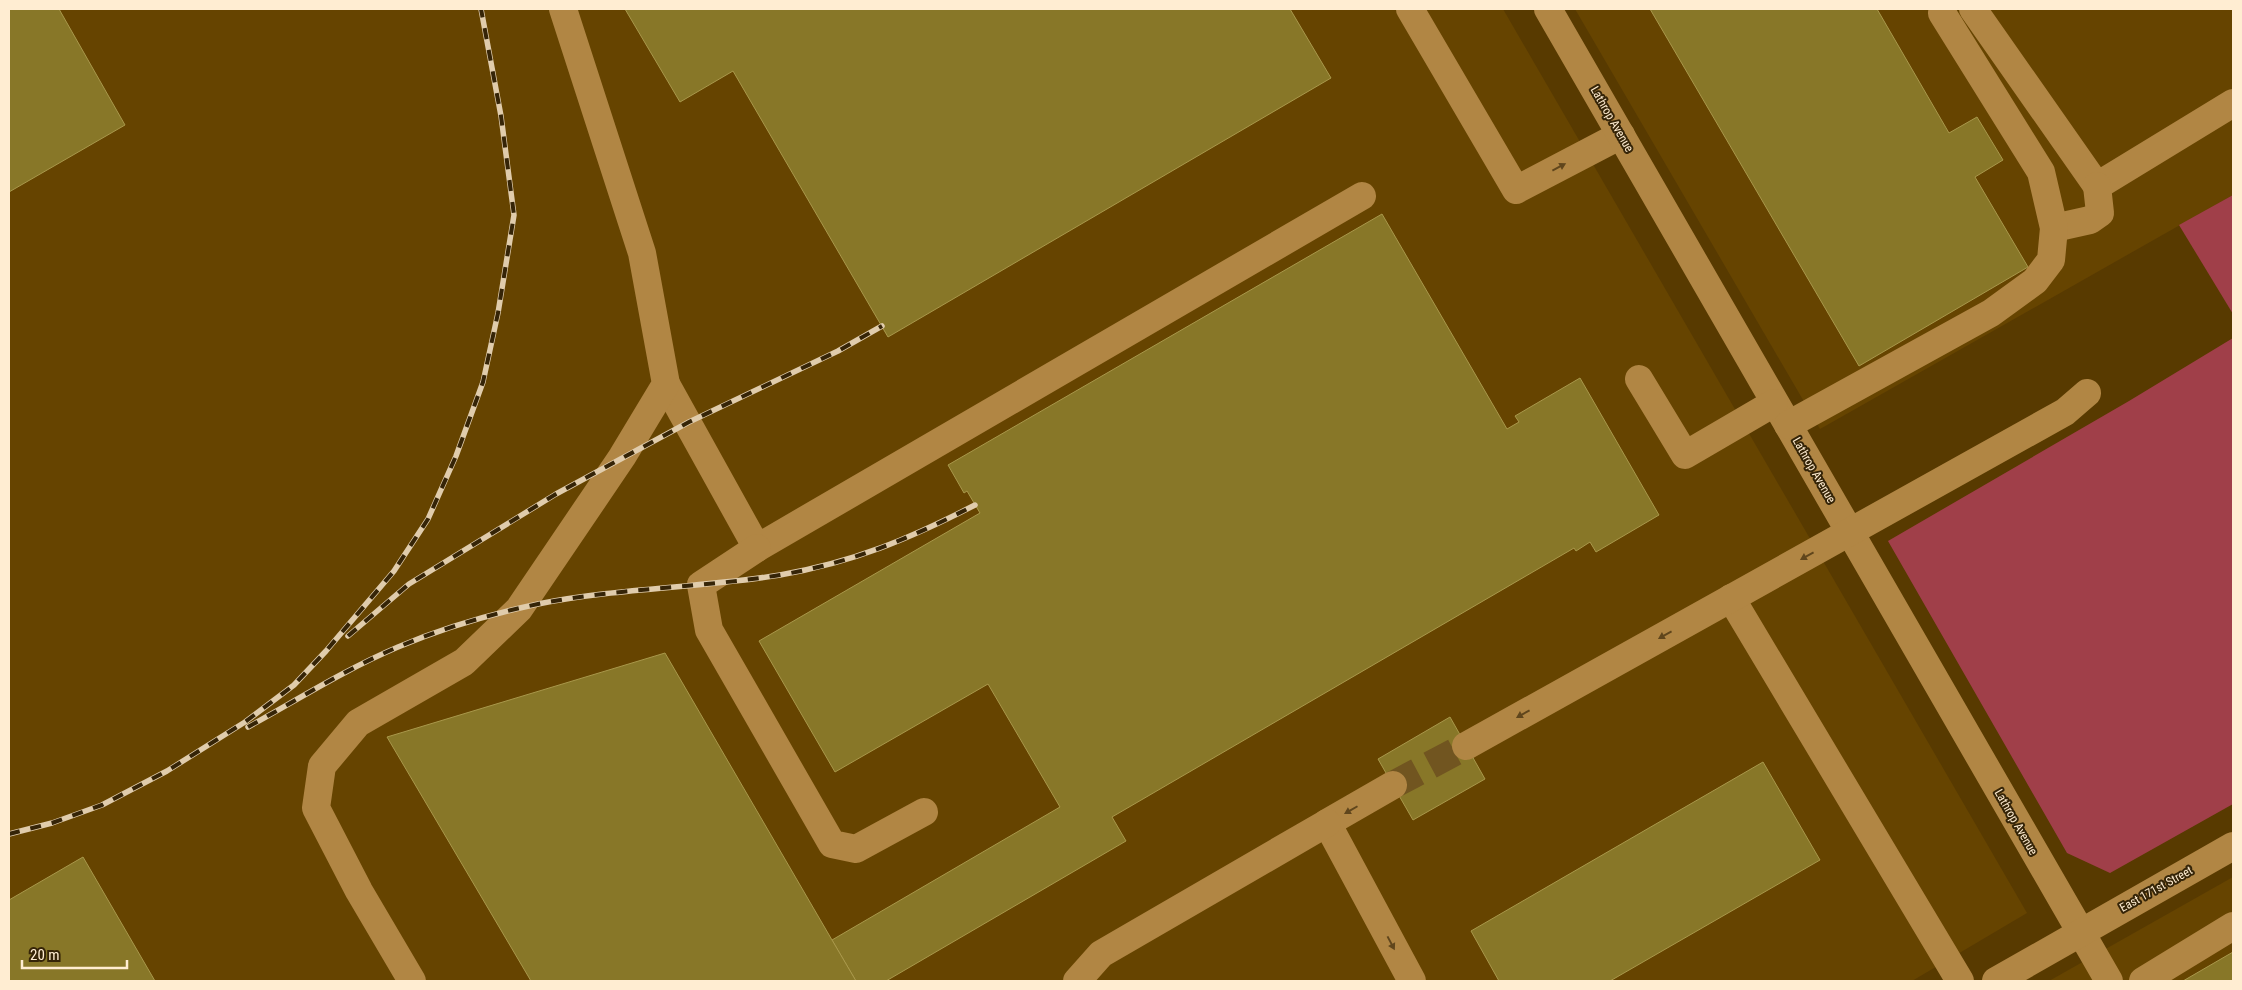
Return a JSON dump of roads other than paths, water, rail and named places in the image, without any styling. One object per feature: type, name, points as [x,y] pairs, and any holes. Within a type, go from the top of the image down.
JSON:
[{"type":"street","points":[[563,9],[642,253],[666,384],[757,548]]},
{"type":"street","points":[[1410,9],[1516,190],[1621,135]]},
{"type":"street","name":"Lathrop Avenue","points":[[1548,9],[2109,981]]},
{"type":"street","points":[[1788,426],[1999,308],[2035,281],[2051,260],[2054,228],[2041,172],[1942,13],[1943,9]]},
{"type":"street","points":[[1973,9],[2097,186],[2100,213],[2090,220],[2054,228]]},
{"type":"street","points":[[2097,186],[2232,106]]},
{"type":"street","points":[[924,812],[856,849],[832,844],[709,630],[701,585],[757,548],[1362,196]]},
{"type":"street","points":[[1639,379],[1685,455],[1774,402]]},
{"type":"street","points":[[412,981],[360,891],[316,808],[322,766],[358,723],[464,662],[519,609],[622,457],[666,384]]},
{"type":"street","points":[[1466,746],[2066,412],[2087,393]]},
{"type":"street","points":[[1731,598],[1960,981]]},
{"type":"street","points":[[1077,981],[1101,954],[1393,785]]},
{"type":"street","points":[[1327,823],[1412,981]]},
{"type":"street","name":"East 171st Street","points":[[1996,981],[2233,846]]},
{"type":"street","points":[[2143,981],[2233,926]]},
{"type":"tunnel","points":[[1393,785],[1466,746]]},
{"type":"railway","points":[[9,834],[52,823],[102,805],[167,771],[245,722],[294,685],[326,651],[394,571],[428,519],[456,456],[483,382],[498,313],[514,215],[501,116],[481,9]]},
{"type":"railway","points":[[348,636],[409,584],[556,494],[689,422],[838,351],[882,326]]},
{"type":"railway","points":[[248,727],[379,656],[415,640],[467,622],[520,608],[568,599],[629,591],[720,583],[807,570],[881,548],[975,505]]}]
